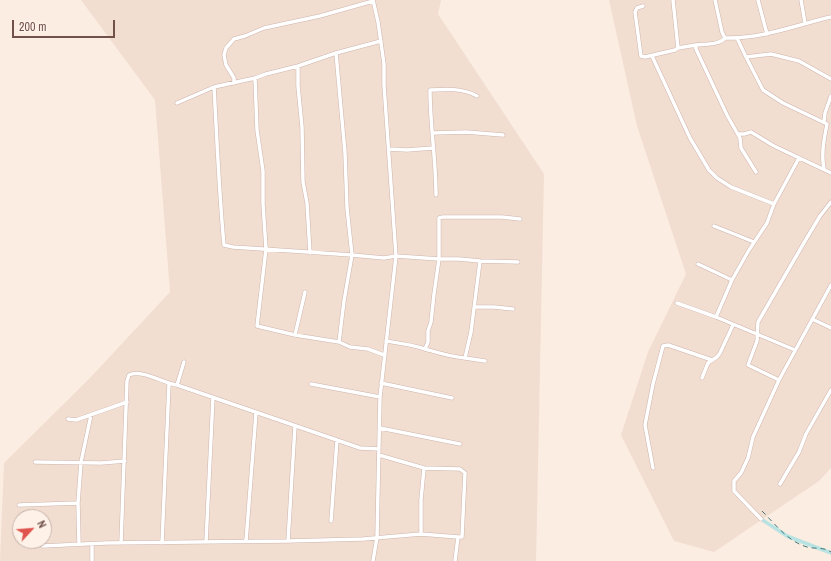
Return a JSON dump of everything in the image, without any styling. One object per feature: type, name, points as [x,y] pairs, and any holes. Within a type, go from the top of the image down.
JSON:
[{"type":"street","points":[[234,83],[234,78],[226,65],[224,55],[226,48],[234,39],[264,28],[320,16],[373,0],[378,22],[384,64],[384,85],[396,256],[381,383],[377,537],[373,561]]},
{"type":"street","points":[[673,0],[678,48]]},
{"type":"street","points":[[715,0],[722,32],[725,38]]},
{"type":"street","points":[[758,0],[767,34]]},
{"type":"street","points":[[801,0],[805,23]]},
{"type":"street","points":[[643,6],[637,8],[635,12],[638,42],[642,57],[652,56],[678,48],[716,43],[725,38],[767,34],[831,17]]},
{"type":"street","points":[[737,38],[761,86],[767,93],[783,103],[827,124],[823,144],[822,161],[824,169]]},
{"type":"street","points":[[177,103],[214,87],[255,78],[381,41]]},
{"type":"street","points":[[696,45],[696,49],[727,115],[740,138],[741,148],[756,172]]},
{"type":"street","points":[[336,53],[345,153],[347,208],[352,255],[339,342]]},
{"type":"street","points":[[746,57],[772,54],[799,61],[831,79]]},
{"type":"street","points":[[652,56],[690,138],[709,170],[716,178],[731,186],[774,204]]},
{"type":"street","points":[[298,66],[298,86],[302,127],[303,182],[307,203],[310,253]]},
{"type":"street","points":[[255,78],[257,130],[263,171],[263,204],[266,249],[257,326],[295,335],[339,342],[350,347],[368,349],[384,355]]},
{"type":"street","points":[[214,87],[224,245],[233,248],[384,258],[396,256],[518,262]]},
{"type":"street","points":[[436,195],[430,90],[453,89],[469,92],[477,96]]},
{"type":"street","points":[[824,122],[825,113],[831,96]]},
{"type":"street","points":[[433,133],[466,132],[503,135]]},
{"type":"street","points":[[738,134],[751,132],[774,146],[831,173]]},
{"type":"street","points":[[388,149],[407,150],[433,148]]},
{"type":"street","points":[[716,317],[732,280],[767,223],[774,204],[799,158]]},
{"type":"street","points":[[779,380],[748,366],[757,341],[758,322],[820,216],[831,202]]},
{"type":"street","points":[[425,349],[428,342],[428,331],[431,322],[439,259],[440,218],[520,219]]},
{"type":"street","points":[[714,226],[754,242]]},
{"type":"street","points":[[465,358],[471,332],[480,261]]},
{"type":"street","points":[[698,264],[732,280]]},
{"type":"street","points":[[762,519],[736,494],[733,486],[734,480],[741,473],[748,458],[754,437],[779,380],[831,285]]},
{"type":"street","points":[[295,335],[305,292]]},
{"type":"street","points":[[677,303],[716,317],[757,336],[795,350]]},
{"type":"street","points":[[474,307],[513,309]]},
{"type":"street","points":[[812,319],[831,328]]},
{"type":"street","points":[[702,378],[708,363],[717,358],[720,353],[733,325]]},
{"type":"street","points":[[386,340],[436,353],[485,361]]},
{"type":"street","points":[[654,468],[645,425],[653,384],[663,346],[668,346],[712,360]]},
{"type":"street","points":[[177,385],[184,362]]},
{"type":"street","points":[[121,543],[127,381],[129,376],[133,374],[140,373],[169,384],[177,385],[360,448],[380,449]]},
{"type":"street","points":[[381,383],[452,398]]},
{"type":"street","points":[[162,543],[169,384]]},
{"type":"street","points":[[311,384],[380,397]]},
{"type":"street","points":[[780,484],[799,452],[806,434],[831,390]]},
{"type":"street","points":[[206,542],[213,398]]},
{"type":"street","points":[[68,419],[76,420],[127,402]]},
{"type":"street","points":[[246,541],[256,413]]},
{"type":"street","points":[[79,544],[78,503],[81,462],[91,415]]},
{"type":"street","points":[[288,541],[295,426]]},
{"type":"street","points":[[380,428],[460,444]]},
{"type":"street","points":[[331,521],[337,440]]},
{"type":"street","points":[[52,545],[363,539],[421,534],[462,537],[465,473],[460,469],[424,468],[379,455]]},
{"type":"street","points":[[35,462],[101,463],[125,461]]},
{"type":"street","points":[[421,534],[421,500],[424,468]]},
{"type":"street","points":[[19,505],[78,503]]},
{"type":"street","points":[[455,561],[458,537]]},
{"type":"street","points":[[92,545],[92,561]]},
{"type":"shaded area","points":[[81,0],[441,0],[438,14],[544,174],[536,561],[0,561],[4,463],[89,379],[170,292],[155,100]]},
{"type":"shaded area","points":[[609,0],[831,0],[831,468],[819,481],[714,552],[674,541],[621,435],[648,352],[686,274],[637,126]]},
{"type":"waterway","points":[[761,519],[787,536],[831,553]]},
{"type":"ferry route","points":[[762,511],[792,540],[808,547],[824,549],[831,552]]}]
